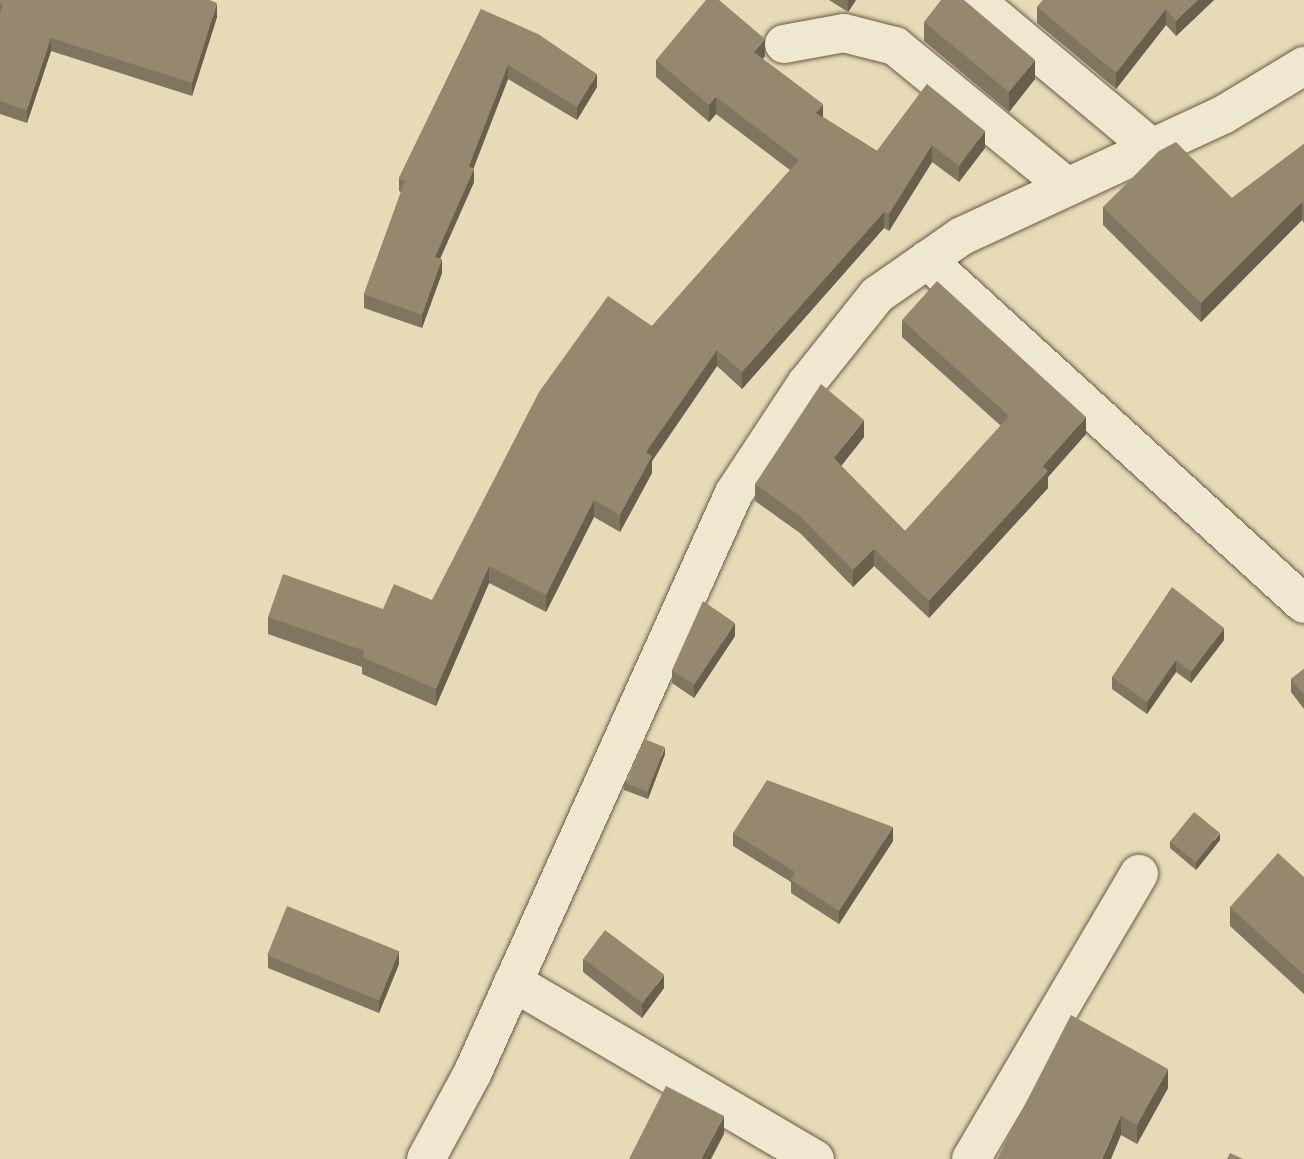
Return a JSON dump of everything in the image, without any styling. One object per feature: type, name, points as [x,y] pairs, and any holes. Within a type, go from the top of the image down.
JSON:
[{"type":"street","points":[[975,0],[1152,148]]},
{"type":"street","points":[[784,44],[844,33],[895,46],[1067,187]]},
{"type":"street","points":[[426,1159],[513,982],[734,493],[806,384],[877,295],[962,236],[1152,148],[1304,66]]},
{"type":"street","points":[[927,260],[1304,604]]},
{"type":"street","points":[[971,1159],[1139,874]]},
{"type":"street","points":[[513,982],[815,1159]]},
{"type":"building","points":[[0,0],[209,0],[217,3],[192,83],[51,38],[27,110],[0,101],[0,14],[3,4]]},
{"type":"building","points":[[706,0],[719,0],[765,39],[754,52],[823,104],[816,113],[877,151],[927,84],[985,131],[959,166],[932,145],[889,214],[884,212],[742,372],[717,350],[646,452],[652,456],[620,515],[594,500],[546,595],[489,566],[436,689],[362,657],[365,651],[268,617],[283,574],[383,609],[394,584],[432,600],[539,392],[608,296],[652,326],[799,160],[716,97],[709,105],[656,60]]},
{"type":"building","points":[[941,0],[964,0],[1035,60],[1009,92],[924,22]]},
{"type":"building","points":[[1043,0],[1198,0],[1176,21],[1166,9],[1116,73],[1037,7]]},
{"type":"building","points":[[481,9],[538,34],[597,74],[577,107],[508,65],[469,166],[474,169],[435,257],[442,259],[422,315],[364,294],[405,181],[399,178]]},
{"type":"building","points":[[1176,142],[1232,198],[1304,144],[1304,205],[1302,202],[1201,303],[1103,207],[1159,151]]},
{"type":"building","points":[[937,281],[1086,417],[1043,466],[1048,471],[929,601],[874,549],[853,570],[800,516],[755,484],[821,384],[864,420],[834,458],[905,531],[1009,416],[902,320]]},
{"type":"building","points":[[1172,587],[1224,628],[1191,672],[1176,660],[1147,702],[1112,677]]},
{"type":"building","points":[[703,601],[735,623],[694,685],[672,670]]},
{"type":"building","points":[[1304,669],[1304,695],[1291,679]]},
{"type":"building","points":[[644,739],[665,747],[647,792],[627,784]]},
{"type":"building","points":[[767,780],[893,827],[839,911],[791,880],[795,872],[733,833]]},
{"type":"building","points":[[1194,812],[1220,833],[1196,862],[1170,842]]},
{"type":"building","points":[[1278,853],[1304,877],[1304,975],[1230,907]]},
{"type":"building","points":[[287,906],[399,951],[379,1000],[267,955]]},
{"type":"building","points":[[605,930],[664,975],[642,1003],[583,959]]},
{"type":"building","points":[[1071,1015],[1168,1069],[1137,1125],[1121,1116],[1102,1159],[997,1159]]},
{"type":"building","points":[[666,1086],[724,1116],[701,1159],[629,1159]]},
{"type":"building","points":[[1230,1153],[1243,1159],[1227,1159]]}]
